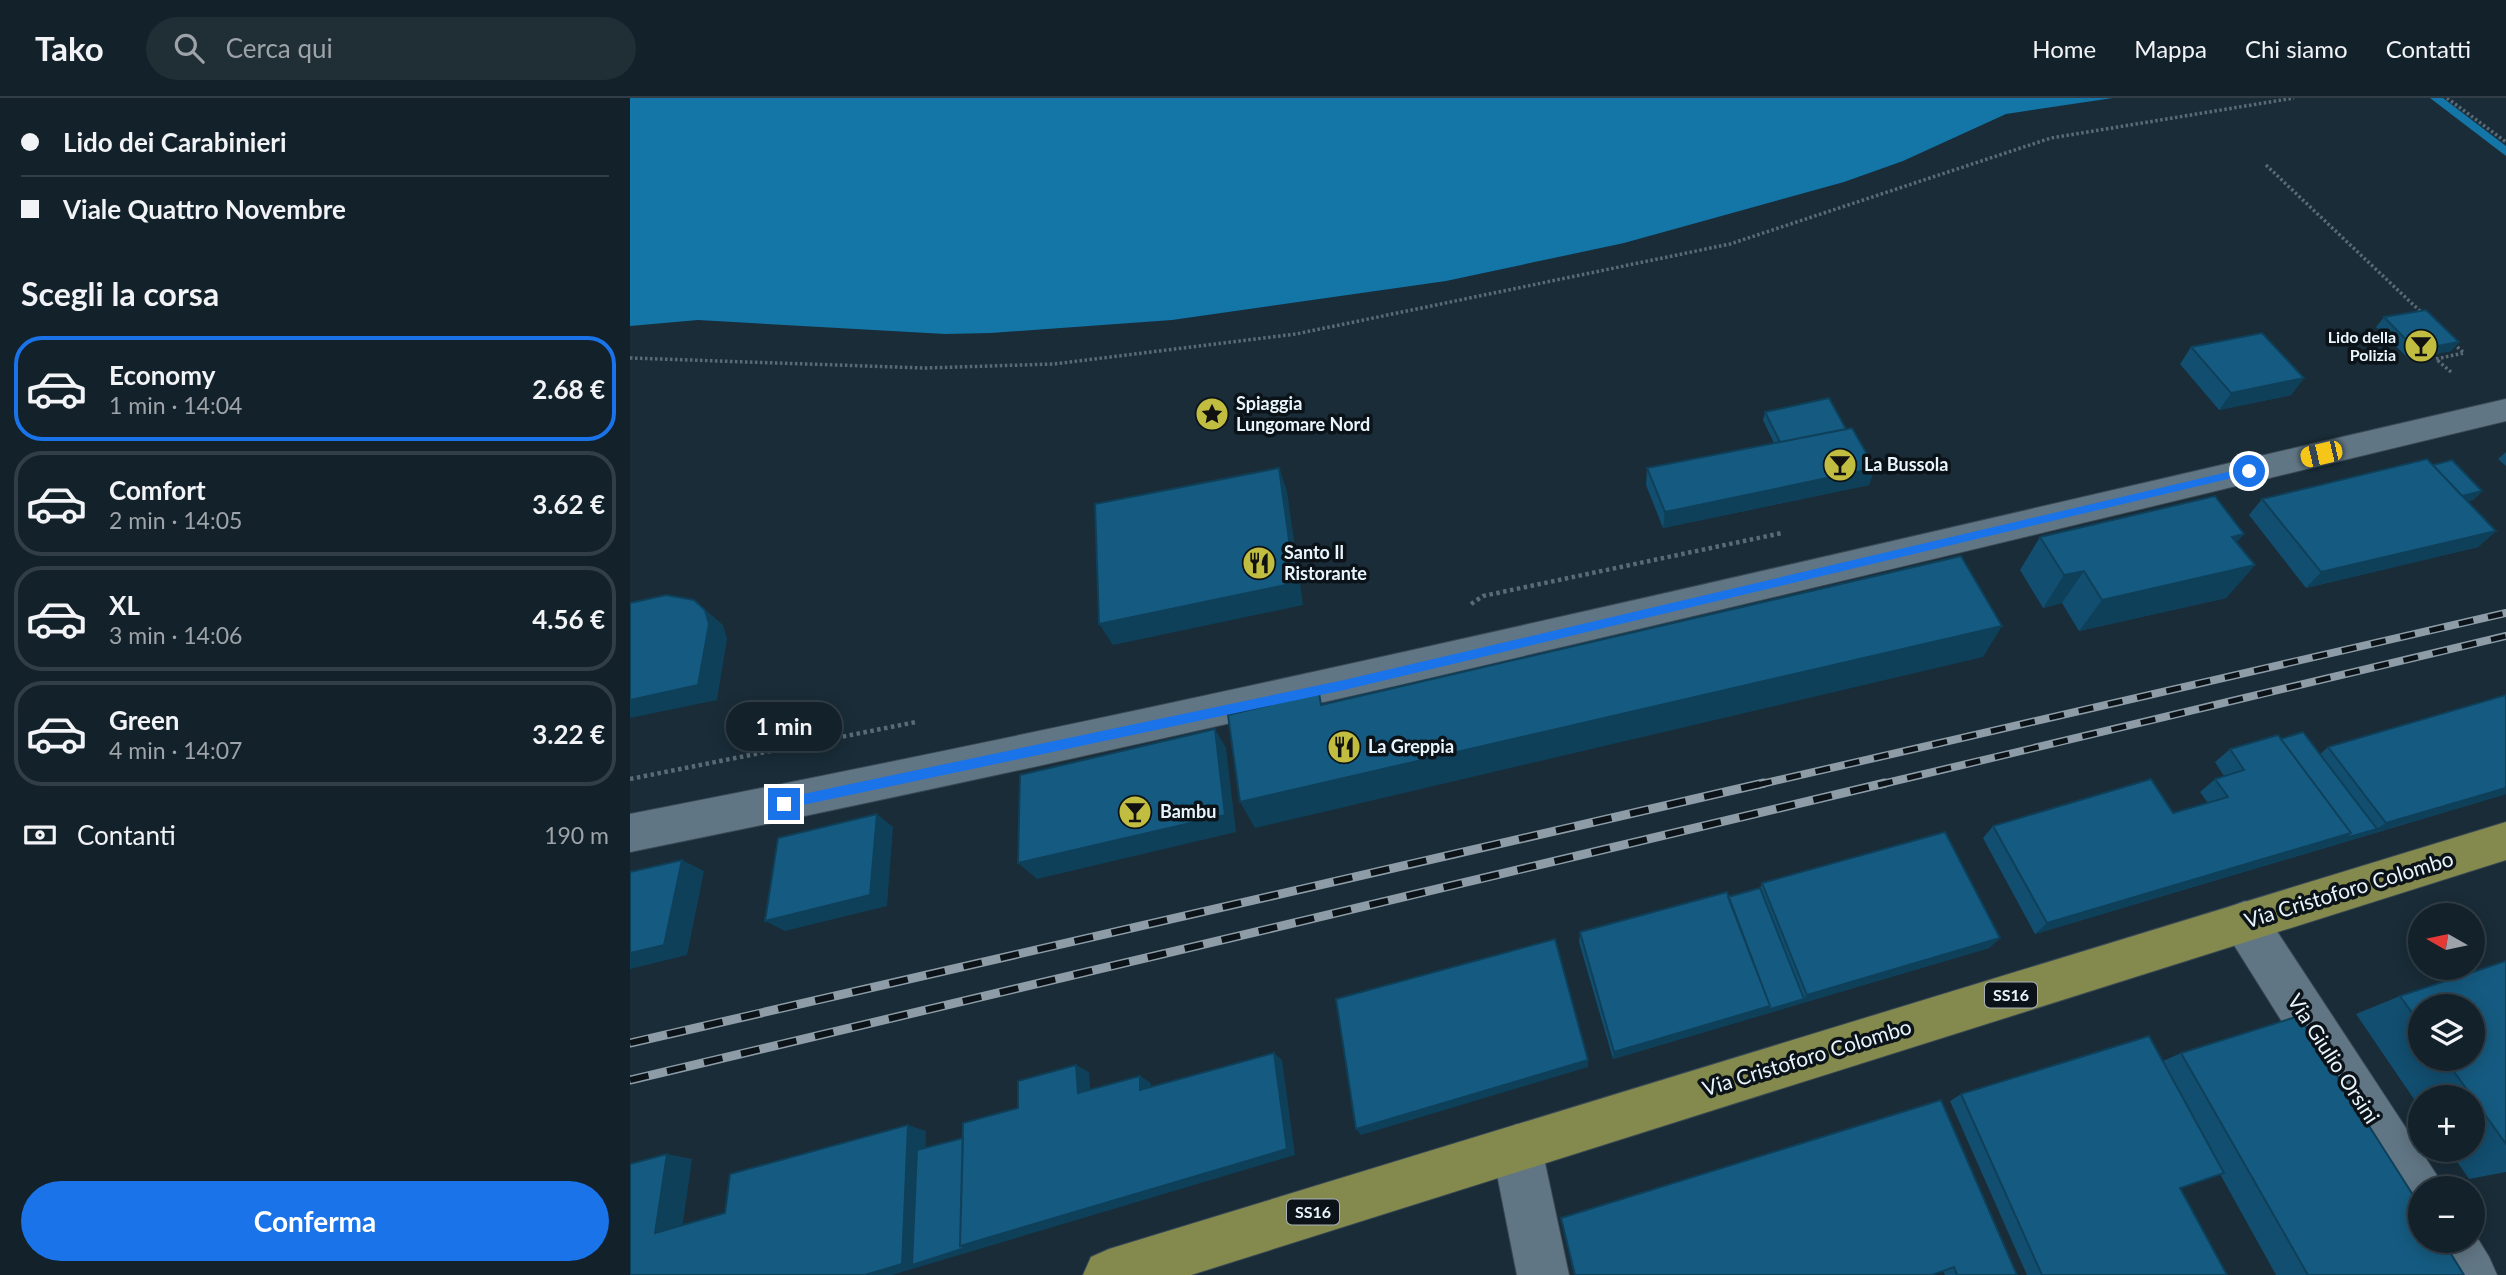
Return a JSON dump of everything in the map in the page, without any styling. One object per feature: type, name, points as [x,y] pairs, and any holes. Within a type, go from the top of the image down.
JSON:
[{"type":"main road","name":"Via Cristoforo Colombo","points":[[1108,1275],[2506,841]]},
{"type":"street","points":[[630,833],[797,801],[1344,685],[2506,410]]},
{"type":"street","name":"Via Giulio Orsini","points":[[2245,922],[2408,1176]]},
{"type":"street","points":[[1517,1149],[1543,1275]]},
{"type":"street","points":[[2457,1253],[2471,1275]]},
{"type":"path","points":[[630,358],[925,368],[1054,364],[1296,334],[1730,244],[2051,138],[2294,98]]},
{"type":"path","points":[[2447,98],[2506,142]]},
{"type":"path","points":[[2266,164],[2424,315]]},
{"type":"path","points":[[2451,372],[2436,359],[2464,353],[2454,344]]},
{"type":"water","points":[[630,98],[2113,98],[2006,114],[1903,161],[1844,182],[1624,243],[1446,281],[1172,320],[945,334],[698,320],[630,326]]},
{"type":"building","points":[[2426,310],[2459,342],[2416,350],[2384,317]]},
{"type":"building","points":[[2262,333],[2304,378],[2231,393],[2191,347]]},
{"type":"building","points":[[1829,398],[1846,429],[1780,442],[1765,412]]},
{"type":"building","points":[[1852,428],[1875,468],[1665,512],[1647,468]]},
{"type":"building","points":[[2427,459],[2496,531],[2321,572],[2262,499]]},
{"type":"building","points":[[2452,460],[2482,491],[2462,496],[2433,465]]},
{"type":"building","points":[[1279,468],[1295,583],[1099,624],[1095,504]]},
{"type":"building","points":[[2215,496],[2244,534],[2232,537],[2255,565],[2102,600],[2084,571],[2064,575],[2040,537]]},
{"type":"building","points":[[1961,556],[2002,626],[1240,802],[1228,715],[1319,693],[1321,705]]},
{"type":"building","points":[[666,595],[694,600],[705,610],[709,624],[698,685],[630,700],[630,603]]},
{"type":"building","points":[[2506,695],[2506,788],[2386,823],[2328,747]]},
{"type":"building","name":"Bambu","points":[[1215,729],[1225,815],[1018,863],[1020,775]]},
{"type":"building","points":[[2303,732],[2377,829],[2342,839],[2351,833],[2281,739]]},
{"type":"building","points":[[2278,735],[2351,833],[2047,923],[1993,826],[2151,779],[2173,813],[2228,797],[2215,779],[2244,770],[2230,749]]},
{"type":"building","points":[[877,814],[870,895],[765,921],[778,838]]},
{"type":"building","points":[[1945,832],[2000,938],[1807,995],[1762,883]]},
{"type":"building","points":[[682,860],[664,945],[630,953],[630,872]]},
{"type":"building","points":[[1760,888],[1804,999],[1767,1010],[1770,1006],[1728,897]]},
{"type":"building","points":[[1727,892],[1770,1006],[1614,1052],[1580,932]]},
{"type":"building","points":[[1555,939],[1588,1060],[1356,1129],[1336,999]]},
{"type":"building","points":[[2506,961],[2506,1144],[2485,1115],[2485,1085],[2464,1085],[2454,1071],[2485,1071],[2485,994],[2408,994],[2408,1007],[2400,996],[2448,980],[2485,980],[2485,968]]},
{"type":"building","points":[[2299,1016],[2408,1187],[2408,1253],[2450,1253],[2464,1275],[2308,1275],[2181,1053]]},
{"type":"building","points":[[2149,1036],[2224,1173],[2180,1188],[2227,1275],[2042,1275],[1961,1094]]},
{"type":"building","points":[[1274,1053],[1287,1149],[960,1246],[963,1123],[1018,1108],[1018,1081],[1076,1065],[1078,1093],[1140,1076],[1140,1090]]},
{"type":"building","points":[[1941,1100],[2017,1275],[1957,1275],[1954,1267],[1932,1275],[1575,1275],[1561,1218]]},
{"type":"building","points":[[908,1125],[902,1264],[865,1275],[630,1275],[630,1164],[667,1154],[655,1233],[725,1213],[730,1174]]},
{"type":"building","points":[[963,1138],[960,1246],[968,1247],[912,1265],[917,1150]]},
{"type":"waterway","points":[[2436,98],[2506,152]]},
{"type":"railway","points":[[1757,785],[2506,613]]},
{"type":"railway","points":[[1878,785],[2506,636]]},
{"type":"railway","points":[[630,1043],[1764,783]]},
{"type":"railway","points":[[630,1080],[1885,783]]},
{"type":"place","name":"Lido della Polizia","points":[[2421,346]]},
{"type":"place","name":"Spiaggia Lungomare Nord","points":[[1212,414]]},
{"type":"place","name":"La Bussola","points":[[1840,465]]},
{"type":"place","name":"Santo Il Ristorante","points":[[1259,563]]},
{"type":"place","name":"La Greppia","points":[[1344,747]]},
{"type":"place","name":"Bambu","points":[[1135,812]]},
{"type":"route","points":[[784,804],[1344,685],[2249,471]]}]
